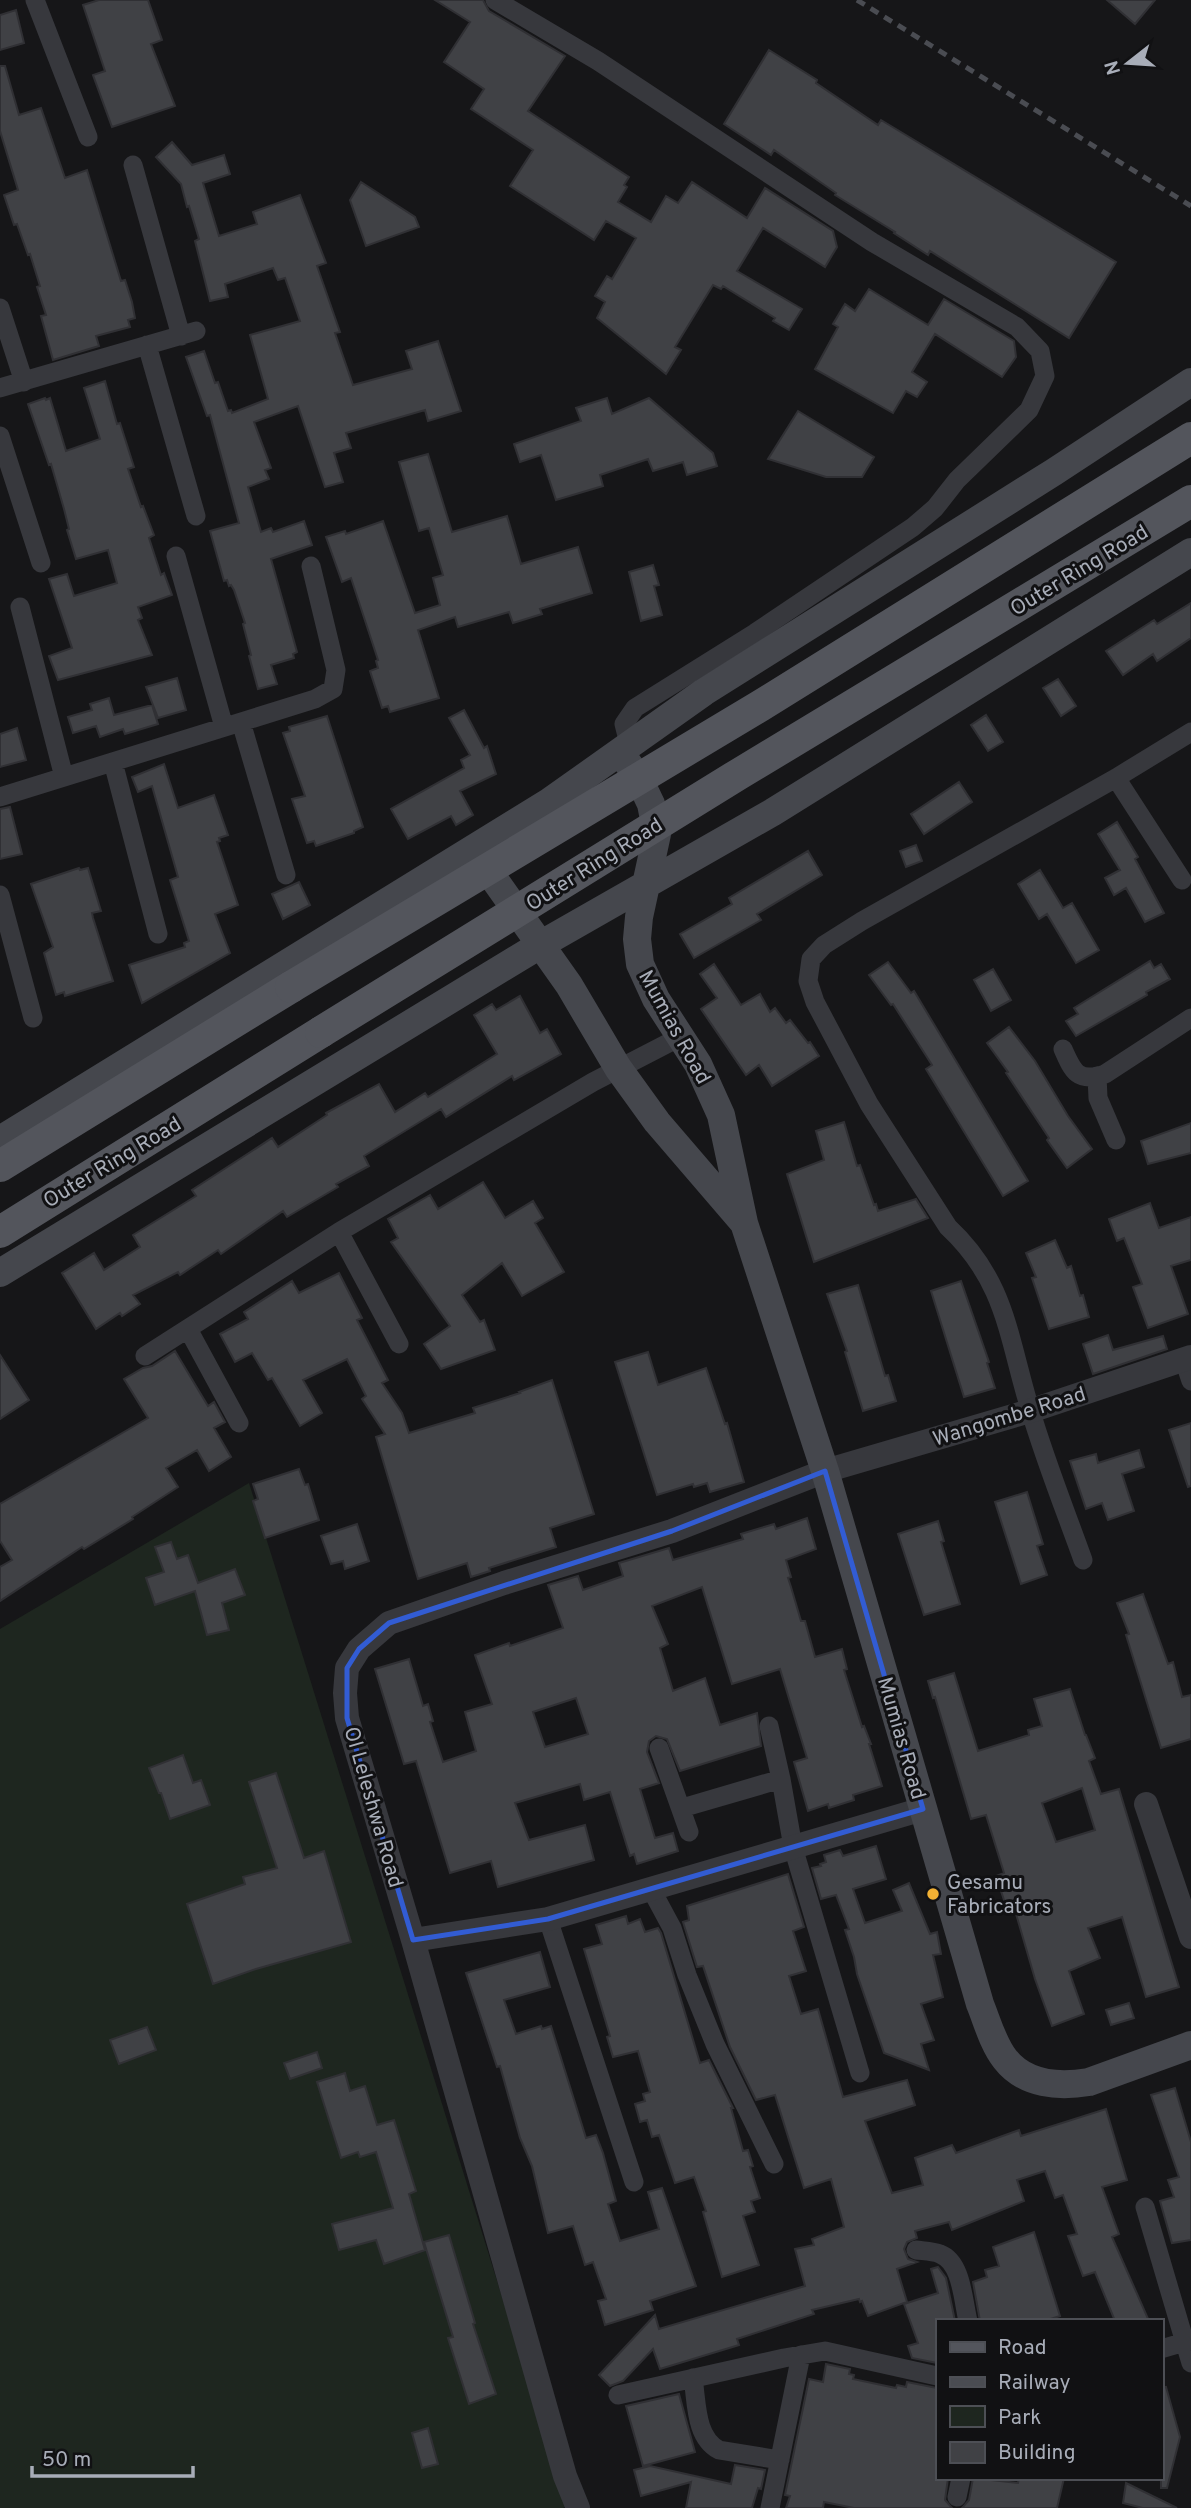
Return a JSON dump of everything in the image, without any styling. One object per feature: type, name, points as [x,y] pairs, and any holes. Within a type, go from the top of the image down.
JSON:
[{"type":"main road","points":[[4,1137],[549,802],[704,692],[1054,472],[1191,382]]},
{"type":"main road","points":[[0,1166],[291,987],[760,706],[1191,438]]},
{"type":"main road","name":"Outer Ring Road","points":[[0,1232],[728,781],[1191,501]]},
{"type":"main road","name":"Outer Ring Road","points":[[0,1273],[541,945],[773,812],[1191,552]]},
{"type":"main road","name":"Mumias Road","points":[[633,743],[640,781],[651,804],[657,834],[639,917],[637,939],[640,964],[646,981],[698,1064],[721,1115],[744,1223],[825,1471],[980,2004],[1004,2058],[1017,2071],[1043,2082],[1072,2085],[1089,2082],[1191,2045]]},
{"type":"main road","name":"Mumias Road","points":[[470,851],[494,879],[569,985],[618,1068],[657,1122],[744,1223]]},
{"type":"street","points":[[35,0],[88,137]]},
{"type":"street","points":[[495,0],[598,61],[872,242],[1017,327],[1040,351],[1045,376],[1029,410],[957,480],[935,508],[914,527],[755,633],[635,708],[624,724],[628,740],[633,743]]},
{"type":"street","points":[[0,388],[188,333],[132,164]]},
{"type":"street","points":[[0,308],[24,382]]},
{"type":"street","points":[[147,345],[196,516]]},
{"type":"street","points":[[0,436],[41,563]]},
{"type":"street","points":[[176,556],[286,875]]},
{"type":"street","points":[[0,797],[316,699],[333,689],[336,670],[311,566]]},
{"type":"street","points":[[20,607],[64,777]]},
{"type":"street","points":[[1083,1560],[1030,1411],[1000,1300],[984,1268],[964,1242],[948,1227],[869,1104],[815,1002],[808,981],[811,959],[824,945],[1116,778],[1191,732]]},
{"type":"street","points":[[113,762],[158,934]]},
{"type":"street","points":[[1116,778],[1182,880]]},
{"type":"street","points":[[0,895],[33,1018]]},
{"type":"street","points":[[1063,1049],[1072,1069],[1082,1077],[1091,1079],[1191,1018]]},
{"type":"street","points":[[145,1356],[339,1232],[618,1068],[680,1037]]},
{"type":"street","points":[[1097,1076],[1098,1098],[1115,1140]]},
{"type":"street","points":[[339,1232],[399,1344]]},
{"type":"street","points":[[188,1329],[239,1423]]},
{"type":"street","name":"Wangombe Road","points":[[825,1471],[1189,1366]]},
{"type":"street","name":"Ol Leleshwa Road","points":[[578,2508],[565,2476],[347,1718],[347,1668],[359,1649],[389,1623],[504,1583],[672,1531],[825,1471]]},
{"type":"street","points":[[769,1726],[793,1847],[860,2073]]},
{"type":"street","points":[[659,1748],[689,1832]]},
{"type":"street","points":[[682,1808],[781,1779]]},
{"type":"street","points":[[1146,1804],[1191,1937]]},
{"type":"street","points":[[413,1940],[548,1919],[923,1809]]},
{"type":"street","points":[[652,1889],[672,1928],[687,1975],[715,2044],[774,2164]]},
{"type":"street","points":[[548,1919],[634,2182]]},
{"type":"street","points":[[1145,2207],[1187,2341],[1191,2363]]},
{"type":"street","points":[[916,2250],[940,2254],[956,2268],[968,2319]]},
{"type":"street","points":[[1163,2348],[1187,2341]]},
{"type":"street","points":[[618,2395],[825,2351],[936,2376]]},
{"type":"street","points":[[771,2508],[801,2355]]},
{"type":"street","points":[[693,2378],[699,2419],[703,2434],[711,2446],[719,2450],[780,2460]]},
{"type":"highlighted area","points":[[825,1471],[923,1809],[548,1919],[413,1940],[347,1718],[347,1668],[359,1649],[389,1623],[672,1531]]},
{"type":"green space","points":[[249,1483],[567,2506],[563,2508],[0,2508],[0,1629]]},
{"type":"building","points":[[99,0],[148,0],[162,40],[151,44],[175,106],[112,127],[93,75],[105,71],[83,5]]},
{"type":"building","points":[[435,0],[483,0],[489,11],[565,56],[528,111],[629,177],[624,185],[627,187],[618,202],[651,222],[666,196],[678,203],[692,182],[747,218],[765,188],[833,231],[837,247],[825,267],[763,228],[737,271],[802,309],[789,330],[773,321],[775,318],[723,286],[721,289],[713,285],[675,347],[681,350],[666,374],[597,318],[605,302],[595,296],[607,276],[612,279],[636,238],[606,221],[594,240],[510,186],[533,150],[471,109],[484,89],[444,62],[470,22]]},
{"type":"building","points":[[1107,0],[1155,0],[1135,24]]},
{"type":"building","points":[[16,10],[24,43],[0,50],[0,15]]},
{"type":"building","points":[[769,50],[817,80],[816,83],[878,125],[881,120],[1116,262],[1069,338],[930,251],[928,255],[835,195],[836,193],[774,150],[771,155],[724,124]]},
{"type":"building","points":[[0,66],[5,66],[19,115],[41,108],[65,178],[87,170],[121,281],[125,280],[135,318],[128,320],[130,327],[96,336],[99,346],[53,360],[41,316],[46,315],[37,287],[40,286],[30,254],[28,255],[17,224],[14,225],[4,195],[18,190],[0,131]]},
{"type":"building","points":[[172,142],[192,165],[224,155],[230,174],[203,183],[219,236],[257,224],[253,212],[300,195],[326,263],[317,266],[340,332],[335,333],[353,385],[412,369],[406,351],[438,341],[461,411],[428,421],[425,410],[346,433],[351,448],[334,453],[343,482],[325,487],[298,406],[254,422],[271,468],[265,470],[269,479],[248,487],[261,532],[271,528],[273,532],[304,521],[312,545],[271,559],[297,652],[293,654],[294,658],[271,665],[277,684],[258,689],[249,656],[251,655],[243,624],[245,623],[234,590],[227,580],[224,581],[210,531],[239,523],[210,415],[207,416],[186,357],[204,351],[215,383],[218,382],[228,411],[231,410],[232,413],[268,399],[250,335],[300,321],[285,278],[278,280],[273,268],[225,284],[228,297],[210,301],[195,241],[199,239],[181,184],[156,157]]},
{"type":"building","points":[[361,182],[415,217],[419,227],[366,246],[350,200]]},
{"type":"building","points":[[869,289],[928,325],[944,299],[1014,341],[1016,357],[1002,377],[935,334],[912,372],[927,382],[917,397],[906,391],[893,413],[815,369],[838,327],[833,324],[845,304],[855,311]]},
{"type":"building","points":[[105,381],[117,424],[120,423],[134,467],[128,469],[154,535],[149,538],[161,575],[164,573],[172,595],[138,607],[142,618],[138,620],[152,655],[58,680],[49,656],[72,648],[49,579],[67,574],[74,596],[117,583],[108,550],[76,559],[51,464],[49,465],[28,404],[50,398],[66,451],[100,439],[84,388]]},
{"type":"building","points":[[607,398],[612,414],[649,398],[713,453],[717,466],[687,475],[683,462],[653,471],[648,459],[600,475],[603,486],[556,500],[541,455],[520,462],[514,444],[581,421],[576,408]]},
{"type":"building","points":[[798,411],[874,457],[862,477],[826,477],[768,459]]},
{"type":"building","points":[[428,454],[452,532],[507,516],[521,564],[578,547],[592,593],[540,609],[542,614],[513,623],[509,612],[458,627],[455,617],[418,630],[439,698],[390,712],[388,706],[382,708],[370,671],[378,668],[378,660],[351,578],[342,582],[326,537],[345,531],[346,534],[383,521],[415,613],[440,605],[433,578],[443,575],[429,528],[419,531],[399,462]]},
{"type":"building","points":[[653,565],[659,585],[654,586],[662,615],[641,621],[629,572]]},
{"type":"building","points":[[1191,603],[1191,638],[1157,661],[1153,654],[1123,675],[1106,651],[1154,620],[1157,624]]},
{"type":"building","points":[[177,678],[186,710],[158,718],[146,687]]},
{"type":"building","points":[[1058,679],[1076,706],[1061,716],[1043,688]]},
{"type":"building","points":[[109,698],[114,715],[152,705],[158,724],[125,734],[123,729],[100,737],[96,726],[73,733],[68,717],[92,710],[90,704]]},
{"type":"building","points":[[464,710],[484,748],[487,746],[496,774],[460,791],[473,815],[456,825],[451,816],[408,839],[391,809],[464,768],[461,760],[470,755],[449,718]]},
{"type":"building","points":[[986,715],[1003,742],[988,751],[971,725]]},
{"type":"building","points":[[327,716],[363,827],[354,833],[316,846],[314,841],[307,843],[292,799],[305,796],[283,733],[290,731],[289,727]]},
{"type":"building","points":[[17,728],[26,760],[0,767],[0,734]]},
{"type":"building","points":[[164,764],[178,808],[214,795],[228,835],[219,838],[220,841],[217,842],[238,905],[215,914],[230,953],[142,1003],[129,965],[185,947],[184,943],[189,941],[170,880],[178,877],[152,786],[138,792],[132,777]]},
{"type":"building","points":[[959,782],[972,802],[924,834],[911,814]]},
{"type":"building","points":[[10,807],[22,854],[0,859],[0,809]]},
{"type":"building","points":[[1117,822],[1138,857],[1135,859],[1164,913],[1145,922],[1126,888],[1114,895],[1105,878],[1120,870],[1098,834]]},
{"type":"building","points":[[916,845],[922,861],[906,867],[900,851]]},
{"type":"building","points":[[808,851],[822,875],[757,914],[761,920],[694,958],[680,934],[732,904],[729,898]]},
{"type":"building","points":[[79,868],[88,868],[101,911],[92,913],[113,981],[65,996],[64,992],[56,995],[44,953],[53,947],[31,884]]},
{"type":"building","points":[[1040,870],[1063,908],[1072,903],[1099,950],[1076,963],[1047,914],[1039,919],[1018,884]]},
{"type":"building","points":[[299,882],[310,905],[283,919],[272,894]]},
{"type":"building","points":[[1150,961],[1154,968],[1161,964],[1170,979],[1076,1036],[1066,1021],[1078,1014],[1074,1008]]},
{"type":"building","points":[[888,962],[911,993],[914,991],[1028,1181],[1003,1196],[926,1069],[932,1065],[893,1004],[891,1005],[869,975]]},
{"type":"building","points":[[714,964],[741,1005],[760,994],[770,1012],[775,1008],[786,1023],[790,1020],[819,1056],[772,1086],[759,1065],[746,1075],[701,1009],[717,998],[700,974]]},
{"type":"building","points":[[993,969],[1011,1000],[991,1011],[974,980]]},
{"type":"building","points":[[520,996],[540,1033],[547,1029],[561,1054],[514,1080],[512,1076],[446,1117],[441,1109],[364,1156],[369,1166],[336,1184],[338,1187],[287,1217],[283,1211],[221,1254],[218,1250],[180,1275],[178,1272],[133,1295],[140,1304],[96,1329],[62,1273],[94,1253],[104,1270],[140,1247],[133,1235],[196,1196],[192,1190],[272,1138],[278,1147],[327,1115],[326,1113],[379,1084],[395,1112],[425,1093],[428,1097],[497,1054],[474,1015],[492,1004],[496,1010]]},
{"type":"building","points":[[1009,1027],[1035,1061],[1068,1116],[1092,1149],[1067,1168],[987,1043]]},
{"type":"building","points":[[844,1122],[857,1166],[860,1165],[878,1211],[916,1199],[928,1218],[814,1262],[787,1174],[824,1160],[816,1131]]},
{"type":"building","points":[[1191,1123],[1191,1153],[1148,1164],[1141,1141]]},
{"type":"building","points":[[483,1182],[505,1218],[533,1201],[543,1218],[535,1223],[564,1272],[522,1296],[502,1263],[462,1295],[480,1322],[484,1320],[495,1350],[441,1369],[424,1344],[450,1326],[391,1242],[398,1238],[388,1219],[430,1195],[438,1209]]},
{"type":"building","points":[[1150,1203],[1159,1228],[1191,1217],[1191,1260],[1171,1266],[1188,1314],[1148,1328],[1133,1287],[1142,1284],[1124,1238],[1117,1241],[1109,1219]]},
{"type":"building","points":[[1055,1240],[1067,1268],[1071,1266],[1089,1317],[1049,1329],[1032,1278],[1036,1277],[1026,1253]]},
{"type":"building","points":[[339,1273],[362,1318],[357,1320],[388,1380],[382,1383],[402,1413],[409,1433],[475,1413],[473,1408],[552,1380],[594,1514],[550,1528],[556,1547],[489,1568],[490,1571],[471,1577],[467,1563],[418,1579],[376,1437],[385,1434],[362,1399],[366,1396],[347,1359],[303,1380],[322,1413],[300,1426],[272,1378],[268,1380],[252,1353],[235,1362],[220,1334],[248,1319],[244,1312],[292,1281],[299,1293]]},
{"type":"building","points":[[961,1281],[989,1362],[987,1363],[995,1388],[964,1397],[931,1291]]},
{"type":"building","points":[[858,1285],[885,1376],[888,1375],[896,1401],[863,1411],[845,1352],[847,1351],[827,1294]]},
{"type":"building","points":[[1108,1335],[1113,1350],[1163,1336],[1167,1349],[1093,1374],[1083,1344]]},
{"type":"building","points":[[175,1351],[208,1406],[214,1402],[225,1422],[214,1428],[231,1457],[209,1471],[197,1450],[166,1468],[178,1487],[132,1517],[133,1519],[84,1549],[82,1547],[0,1601],[0,1567],[12,1560],[0,1541],[0,1504],[148,1418],[124,1379]]},
{"type":"building","points":[[648,1352],[658,1385],[706,1368],[725,1424],[727,1423],[744,1482],[710,1492],[707,1483],[694,1487],[693,1484],[657,1495],[615,1362]]},
{"type":"building","points":[[0,1355],[29,1400],[0,1419]]},
{"type":"building","points":[[1191,1423],[1191,1486],[1188,1487],[1169,1430]]},
{"type":"building","points":[[1139,1450],[1144,1467],[1122,1474],[1134,1511],[1108,1520],[1102,1503],[1086,1509],[1070,1461],[1096,1454],[1098,1463]]},
{"type":"building","points":[[299,1469],[305,1485],[308,1484],[319,1520],[265,1538],[253,1501],[258,1499],[253,1484]]},
{"type":"building","points":[[1027,1492],[1043,1544],[1037,1546],[1047,1575],[1021,1584],[995,1502]]},
{"type":"building","points":[[807,1518],[816,1549],[786,1560],[791,1577],[788,1578],[801,1621],[805,1621],[815,1657],[842,1649],[847,1669],[844,1670],[862,1727],[864,1726],[871,1744],[882,1786],[853,1795],[854,1800],[829,1808],[828,1804],[808,1811],[794,1762],[807,1758],[780,1669],[732,1684],[702,1587],[652,1606],[668,1644],[660,1648],[673,1691],[705,1678],[720,1725],[757,1713],[761,1746],[680,1771],[667,1739],[656,1736],[649,1741],[647,1752],[659,1783],[640,1789],[655,1838],[673,1833],[678,1851],[637,1864],[634,1854],[630,1856],[610,1792],[584,1800],[580,1784],[515,1803],[529,1840],[585,1825],[594,1860],[498,1887],[491,1861],[450,1873],[416,1761],[404,1764],[375,1669],[409,1659],[423,1706],[428,1704],[433,1721],[430,1722],[443,1762],[476,1751],[465,1712],[492,1704],[475,1655],[563,1628],[548,1585],[578,1576],[583,1590],[623,1576],[619,1563],[669,1548],[673,1560],[743,1539],[741,1534],[774,1524],[776,1529]],"holes":[[[576,1698],[588,1734],[545,1747],[533,1712]]]},
{"type":"building","points":[[938,1521],[944,1541],[941,1542],[960,1604],[924,1615],[898,1534]]},
{"type":"building","points":[[357,1524],[369,1561],[345,1569],[343,1561],[331,1564],[321,1536]]},
{"type":"building","points":[[171,1542],[177,1559],[188,1555],[198,1583],[235,1569],[245,1595],[222,1603],[229,1630],[207,1635],[195,1591],[155,1605],[146,1578],[164,1572],[155,1547]]},
{"type":"building","points":[[1143,1594],[1168,1664],[1173,1662],[1182,1697],[1191,1695],[1191,1739],[1161,1748],[1126,1635],[1129,1634],[1117,1603]]},
{"type":"building","points":[[954,1673],[978,1751],[1029,1735],[1028,1730],[1042,1726],[1034,1699],[1070,1689],[1095,1758],[1089,1761],[1101,1794],[1119,1789],[1179,1987],[1146,1997],[1122,1917],[1088,1928],[1100,1958],[1069,1971],[1084,2014],[1052,2026],[1014,1907],[1007,1909],[996,1876],[1004,1873],[986,1815],[971,1819],[928,1681]],"holes":[[[1082,1788],[1095,1830],[1056,1842],[1042,1803]]]},
{"type":"building","points":[[183,1755],[193,1783],[201,1780],[210,1805],[170,1819],[149,1768]]},
{"type":"building","points":[[276,1773],[304,1858],[324,1851],[351,1942],[213,1984],[187,1904],[245,1884],[243,1877],[277,1868],[249,1782]]},
{"type":"building","points":[[876,1846],[886,1879],[853,1889],[865,1923],[902,1911],[893,1890],[909,1883],[930,1934],[937,1932],[941,1954],[933,1955],[943,1997],[921,2004],[934,2040],[921,2044],[929,2070],[884,2053],[857,1974],[845,1930],[849,1929],[836,1895],[821,1899],[812,1868],[826,1862],[824,1855],[840,1850],[843,1856]]},
{"type":"building","points":[[788,1874],[804,1927],[793,1931],[806,1971],[789,1976],[801,2014],[818,2009],[843,2097],[907,2080],[915,2105],[865,2121],[892,2193],[923,2185],[915,2158],[952,2145],[956,2153],[1019,2130],[1021,2136],[1106,2109],[1127,2180],[1102,2187],[1119,2234],[1112,2237],[1148,2319],[1114,2319],[1095,2272],[1083,2276],[1068,2236],[1077,2234],[1063,2195],[1055,2198],[1045,2171],[1017,2180],[1024,2201],[952,2230],[949,2222],[915,2231],[917,2238],[907,2242],[904,2249],[908,2259],[917,2262],[897,2269],[907,2302],[868,2316],[859,2299],[812,2310],[814,2314],[737,2339],[739,2345],[660,2369],[653,2349],[623,2381],[610,2386],[599,2375],[655,2315],[659,2329],[805,2286],[795,2249],[814,2245],[812,2239],[844,2227],[831,2179],[804,2188],[775,2095],[756,2100],[730,2047],[703,1966],[697,1967],[683,1922],[689,1920],[687,1906]]},
{"type":"building","points":[[626,1916],[628,1924],[640,1919],[645,1932],[658,1928],[661,1933],[700,2063],[709,2060],[733,2108],[743,2151],[748,2150],[753,2166],[750,2167],[760,2198],[751,2201],[755,2212],[743,2216],[759,2265],[722,2277],[703,2212],[706,2211],[694,2177],[675,2183],[659,2135],[652,2137],[647,2120],[640,2122],[635,2104],[645,2101],[643,2094],[650,2092],[638,2051],[613,2057],[607,2037],[610,2036],[584,1949],[602,1944],[596,1925]]},
{"type":"building","points":[[540,1952],[550,1987],[504,2000],[516,2034],[541,2026],[542,2029],[551,2026],[586,2138],[596,2135],[603,2153],[616,2201],[608,2204],[620,2241],[659,2229],[648,2192],[662,2188],[696,2286],[650,2301],[653,2310],[605,2325],[598,2301],[606,2299],[593,2262],[585,2265],[573,2226],[548,2233],[532,2166],[520,2138],[500,2066],[497,2067],[466,1973]]},
{"type":"building","points":[[1129,2003],[1134,2018],[1111,2025],[1106,2010]]},
{"type":"building","points":[[147,2027],[156,2050],[119,2064],[110,2040]]},
{"type":"building","points":[[317,2052],[322,2068],[290,2079],[284,2063]]},
{"type":"building","points":[[345,2073],[350,2091],[365,2086],[377,2125],[394,2120],[416,2191],[409,2194],[425,2250],[384,2264],[376,2240],[339,2250],[332,2224],[393,2208],[376,2152],[360,2157],[358,2152],[341,2158],[317,2082]]},
{"type":"building","points":[[1175,2088],[1191,2142],[1191,2240],[1172,2243],[1160,2201],[1174,2197],[1168,2180],[1179,2177],[1151,2095]]},
{"type":"building","points":[[1034,2232],[1060,2316],[1050,2319],[980,2319],[973,2282],[987,2277],[985,2270],[999,2266],[993,2247]]},
{"type":"building","points":[[449,2235],[475,2323],[473,2324],[496,2394],[469,2404],[448,2338],[453,2337],[424,2242]]},
{"type":"building","points":[[938,2267],[946,2278],[955,2319],[936,2319],[936,2363],[912,2358],[908,2346],[918,2343],[904,2304],[938,2293],[931,2269]]},
{"type":"building","points":[[826,2364],[850,2369],[849,2374],[854,2375],[853,2379],[896,2388],[897,2385],[906,2387],[907,2382],[936,2388],[936,2480],[948,2480],[945,2500],[952,2508],[854,2508],[824,2502],[823,2508],[786,2508],[790,2496],[785,2495],[809,2379],[823,2382]]},
{"type":"building","points":[[1166,2387],[1180,2437],[1167,2488],[1161,2488],[1163,2388]]},
{"type":"building","points":[[679,2394],[695,2452],[643,2466],[626,2406]]},
{"type":"building","points":[[428,2428],[438,2464],[422,2468],[412,2433]]},
{"type":"building","points":[[735,2465],[765,2470],[761,2489],[758,2488],[752,2508],[686,2508],[691,2482],[641,2496],[634,2470],[650,2466],[731,2484]]},
{"type":"building","points":[[973,2480],[1018,2483],[1019,2480],[1064,2480],[1057,2508],[962,2508],[969,2500]]},
{"type":"building","points":[[1126,2483],[1177,2508],[1143,2508],[1123,2503]]},
{"type":"railway","points":[[857,0],[1191,206]]},
{"type":"place","name":"Gesamu Fabricators","points":[[933,1894]]}]
